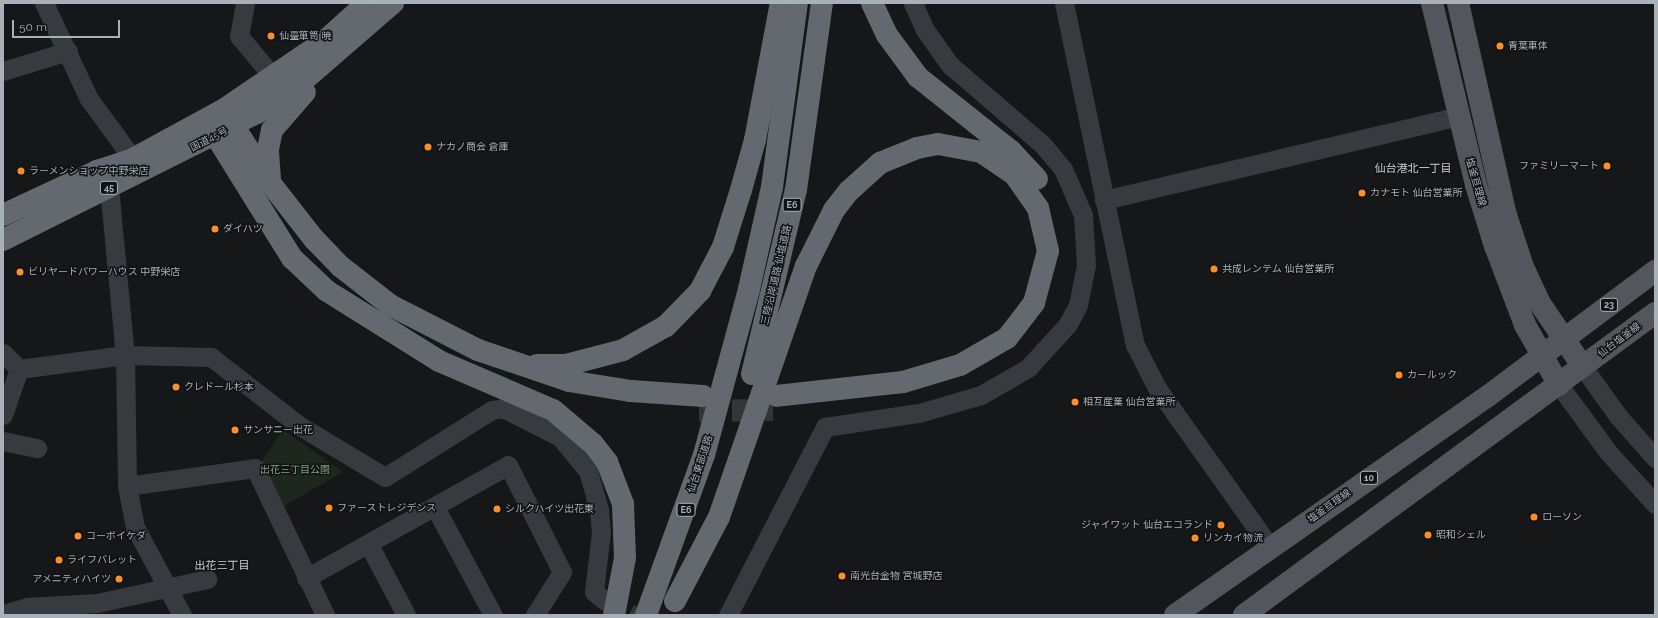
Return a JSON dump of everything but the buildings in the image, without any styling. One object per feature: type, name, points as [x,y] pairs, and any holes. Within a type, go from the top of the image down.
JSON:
[{"type":"highway","name":"国道45号","points":[[3,215],[97,171],[133,159],[219,123],[274,78],[326,40],[367,3]]},
{"type":"highway","name":"国道45号","points":[[3,240],[109,187],[219,123],[304,80],[393,3]]},
{"type":"highway","points":[[520,366],[566,365],[623,350],[666,326],[700,291],[723,247],[741,190],[755,140],[781,3]]},
{"type":"highway","name":"E6","points":[[707,403],[772,187],[797,3]]},
{"type":"highway","name":"三陸沿岸道路;仙塩道路","points":[[672,608],[708,517],[744,403],[796,190],[822,3]]},
{"type":"highway","points":[[672,608],[719,517],[806,266],[834,210],[849,191],[880,163],[917,148],[938,144],[981,152],[1014,174],[1038,208],[1048,251],[1046,269],[1034,303],[1007,338],[960,365],[903,382],[775,403],[882,399],[946,385],[975,374],[1022,344],[1046,311],[1060,272],[1060,230],[1045,189],[1011,151],[918,77],[887,35],[872,3]]},
{"type":"highway","points":[[271,184],[268,149],[272,130],[347,44]]},
{"type":"highway","points":[[219,123],[330,255],[390,305],[478,350],[520,366],[599,386],[707,403]]},
{"type":"highway","points":[[219,123],[292,258],[327,291],[439,361],[489,380],[553,410],[592,444],[607,462],[623,504],[626,530],[609,608]]},
{"type":"highway","points":[[489,380],[612,401],[707,403]]},
{"type":"highway","name":"仙台東部道路","points":[[646,615],[685,511],[707,403]]},
{"type":"main road","name":"塩釜亘理線","points":[[1432,3],[1458,116],[1495,246],[1523,319],[1541,355],[1559,385]]},
{"type":"main road","name":"塩釜亘理線","points":[[1458,3],[1505,212],[1539,302],[1583,367]]},
{"type":"main road","name":"23","points":[[1562,338],[1655,271]]},
{"type":"main road","name":"仙台塩釜線","points":[[1583,367],[1655,313]]},
{"type":"main road","name":"塩釜亘理線","points":[[1175,615],[1270,547],[1488,396],[1562,338]]},
{"type":"main road","points":[[1244,615],[1583,367]]},
{"type":"street","points":[[44,3],[68,51],[89,99],[133,159]]},
{"type":"street","points":[[245,3],[238,36],[274,78]]},
{"type":"street","points":[[728,615],[825,427],[919,413],[981,395],[1028,368],[1068,324],[1078,305],[1086,265],[1083,215],[1062,169],[1042,144],[950,65],[925,30],[913,3]]},
{"type":"street","points":[[1064,3],[1135,345],[1157,388],[1270,547]]},
{"type":"street","points":[[3,71],[68,51]]},
{"type":"street","points":[[1104,200],[1458,116]]},
{"type":"street","points":[[109,187],[125,355],[127,486],[135,527],[164,588],[182,615]]},
{"type":"street","points":[[3,353],[20,369]]},
{"type":"street","points":[[20,369],[125,355],[210,357],[300,426],[385,477],[498,408],[544,427],[560,437],[588,471],[599,510],[601,532],[594,592],[609,608]]},
{"type":"street","points":[[1583,367],[1618,416],[1655,458]]},
{"type":"street","points":[[3,415],[20,369]]},
{"type":"street","points":[[1559,385],[1608,452],[1655,504]]},
{"type":"street","points":[[3,441],[37,448]]},
{"type":"street","points":[[306,578],[369,545],[508,465],[562,572],[535,615]]},
{"type":"street","points":[[127,486],[255,468],[306,578],[325,615]]},
{"type":"street","points":[[436,507],[492,615]]},
{"type":"street","points":[[369,545],[406,615]]},
{"type":"street","points":[[3,614],[27,607],[97,603],[207,579]]},
{"type":"green space","name":"出花三丁目公園","points":[[283,430],[343,472],[284,506],[261,462]]},
{"type":"tunnel","points":[[699,411],[773,410]]},
{"type":"tunnel","points":[[604,600],[634,615]]},
{"type":"place","name":"仙臺箪笥 暁","points":[[271,36]]},
{"type":"place","name":"青葉車体","points":[[1500,46]]},
{"type":"place","name":"ナカノ商会 倉庫","points":[[428,147]]},
{"type":"place","name":"ファミリーマート","points":[[1607,166]]},
{"type":"place","name":"ラーメンショップ中野栄店","points":[[21,171]]},
{"type":"place","name":"カナモト 仙台営業所","points":[[1362,193]]},
{"type":"place","name":"ダイハツ","points":[[215,229]]},
{"type":"place","name":"共成レンテム 仙台営業所","points":[[1214,269]]},
{"type":"place","name":"ビリヤードパワーハウス 中野栄店","points":[[20,272]]},
{"type":"place","name":"カールック","points":[[1399,375]]},
{"type":"place","name":"クレドール杉本","points":[[176,387]]},
{"type":"place","name":"相互産業 仙台営業所","points":[[1075,402]]},
{"type":"place","name":"サンサニー出花","points":[[235,430]]},
{"type":"place","name":"ファーストレジデンス","points":[[329,508]]},
{"type":"place","name":"シルクハイツ出花東","points":[[497,509]]},
{"type":"place","name":"ローソン","points":[[1534,517]]},
{"type":"place","name":"ジャイワット 仙台エコランド","points":[[1221,525]]},
{"type":"place","name":"昭和シェル","points":[[1428,535]]},
{"type":"place","name":"コーポイケダ","points":[[78,536]]},
{"type":"place","name":"リンカイ物流","points":[[1195,538]]},
{"type":"place","name":"ライフパレット","points":[[59,560]]},
{"type":"place","name":"南光台金物 宮城野店","points":[[842,576]]},
{"type":"place","name":"アメニティハイツ","points":[[119,579]]},
{"type":"district","name":"仙台港北一丁目","points":[[1413,169]]},
{"type":"district","name":"出花三丁目","points":[[222,566]]}]
